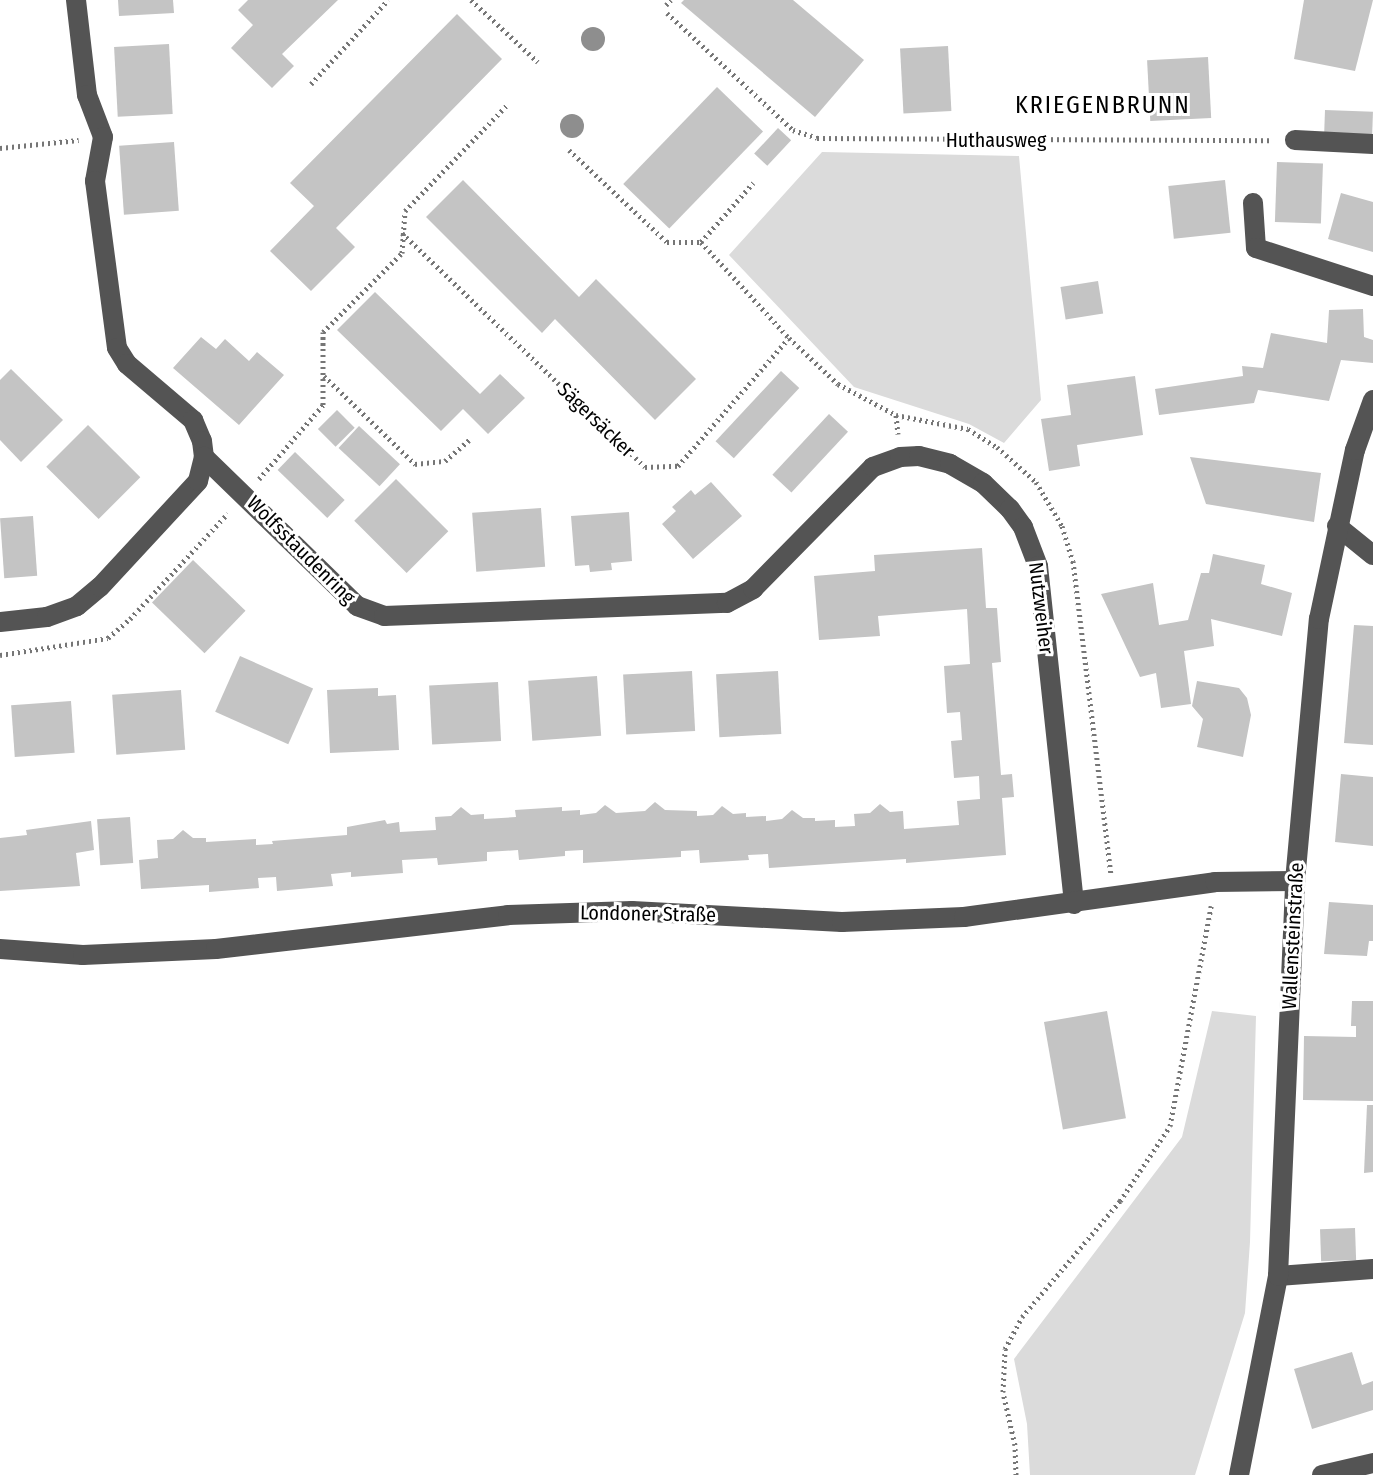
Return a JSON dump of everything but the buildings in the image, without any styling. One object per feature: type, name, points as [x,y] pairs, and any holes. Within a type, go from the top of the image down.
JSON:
[{"type":"street","points":[[0,622],[47,617],[77,606],[100,587],[198,481],[204,457],[202,441],[193,420],[127,364],[117,348],[95,181],[103,137],[87,95],[76,0]]},
{"type":"street","points":[[1295,140],[1373,144]]},
{"type":"street","points":[[1253,203],[1256,248],[1373,286]]},
{"type":"street","name":"Wallensteinstraße","points":[[1239,1475],[1278,1276],[1295,881],[1319,619],[1355,450],[1373,400]]},
{"type":"street","name":"Wolfsstaudenring","points":[[204,457],[357,606],[384,616],[727,603],[753,589],[863,473],[900,457]]},
{"type":"street","name":"Nutzweiher","points":[[900,457],[935,459],[968,473],[1010,509],[1033,547],[1038,566],[1074,904]]},
{"type":"street","points":[[1337,526],[1373,555]]},
{"type":"street","name":"Londoner Straße","points":[[0,949],[83,955],[216,949],[508,915],[632,911],[842,922],[964,917],[1215,882],[1295,881]]},
{"type":"street","points":[[1278,1276],[1373,1269]]},
{"type":"street","points":[[1322,1475],[1373,1463]]},
{"type":"path","points":[[311,84],[388,0]]},
{"type":"path","points":[[471,0],[538,62]]},
{"type":"path","name":"Huthausweg","points":[[667,13],[793,130],[817,138],[1295,140]]},
{"type":"path","points":[[0,655],[108,638],[130,619],[246,495],[323,405],[323,332],[402,253],[405,211],[508,104]]},
{"type":"path","points":[[0,148],[103,137]]},
{"type":"path","points":[[569,150],[667,242],[701,242],[789,338],[838,384],[896,415],[900,457]]},
{"type":"path","points":[[701,242],[753,183]]},
{"type":"path","name":"Sägersäcker","points":[[402,232],[645,467],[678,466],[789,338]]},
{"type":"path","points":[[323,376],[415,464],[445,461],[469,440]]},
{"type":"path","points":[[1016,1475],[1015,1445],[1003,1392],[1005,1349],[1022,1317],[1120,1201],[1170,1126],[1215,882]]},
{"type":"shaded area","points":[[822,152],[1019,156],[1041,400],[1004,443],[969,424],[854,387],[729,255]]},
{"type":"shaded area","points":[[1212,1011],[1256,1016],[1250,1242],[1245,1313],[1195,1475],[1030,1475],[1027,1424],[1014,1359],[1182,1137]]},
{"type":"district","name":"KRIEGENBRUNN","points":[[1103,106]]}]
